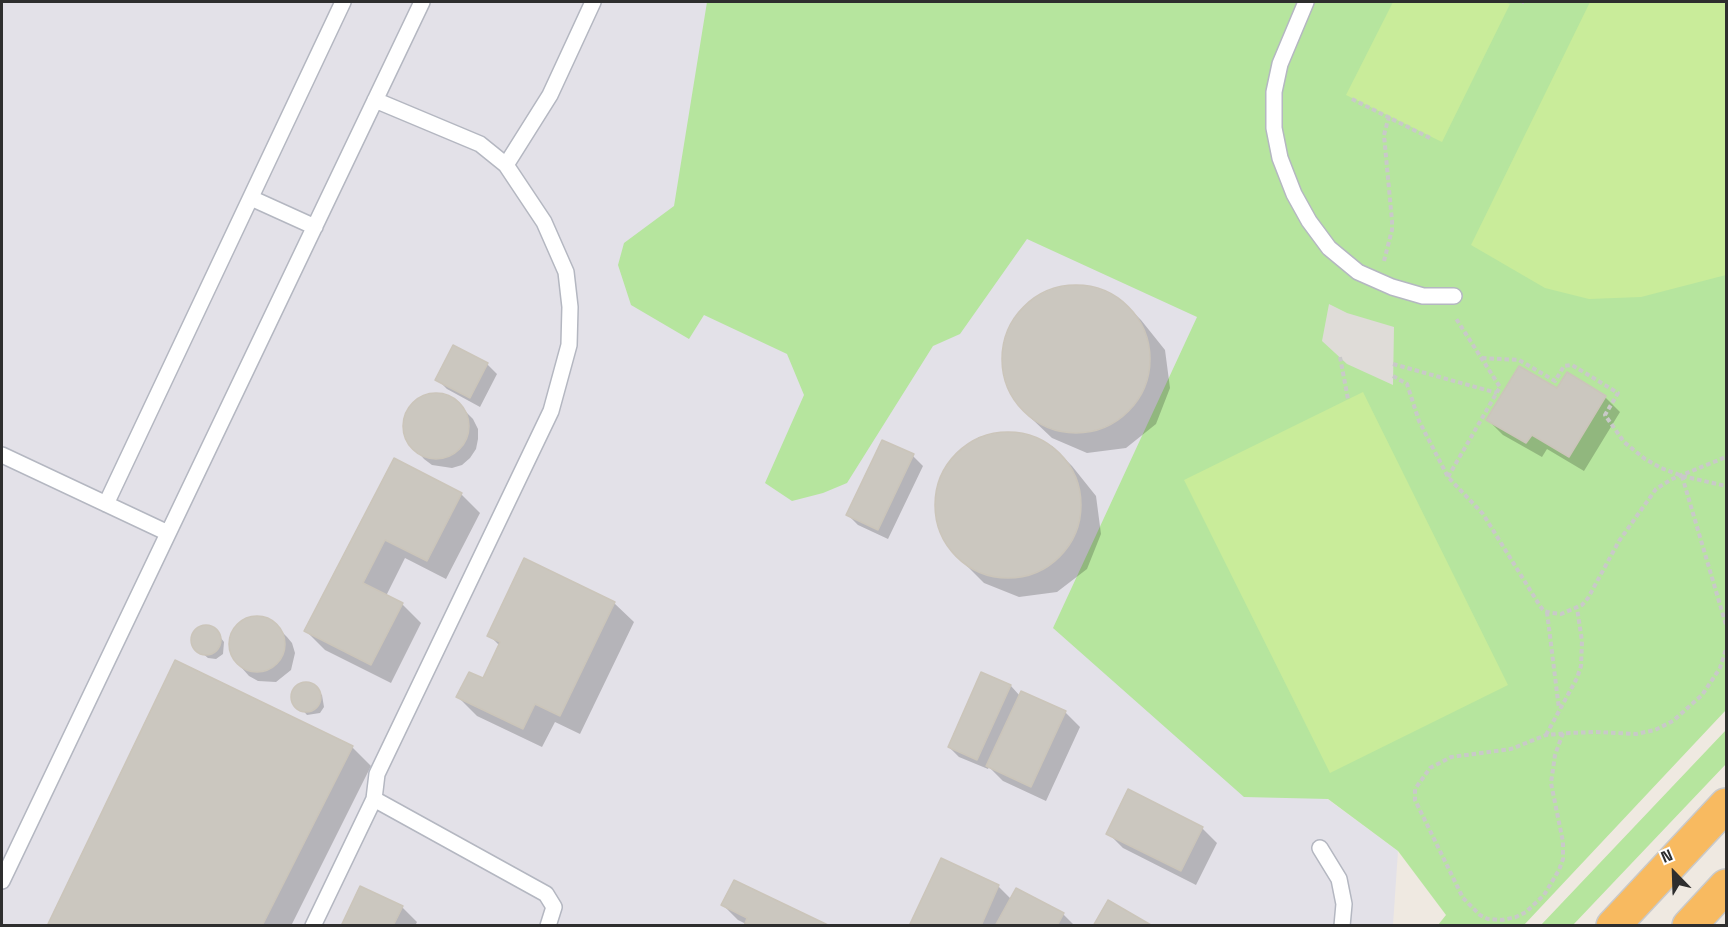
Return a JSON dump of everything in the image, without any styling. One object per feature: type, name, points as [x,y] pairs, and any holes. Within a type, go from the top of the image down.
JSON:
[{"type":"highway","points":[[1613,926],[1726,805]]},
{"type":"highway","points":[[1689,926],[1726,886]]},
{"type":"lane","points":[[106,504],[343,2]]},
{"type":"lane","points":[[2,881],[422,2]]},
{"type":"lane","points":[[506,165],[550,95],[593,2]]},
{"type":"lane","points":[[1306,2],[1280,64],[1274,92],[1274,128],[1280,158],[1299,203],[1329,248],[1358,272],[1379,282],[1423,296],[1448,296]]},
{"type":"lane","points":[[313,926],[374,800],[377,774],[551,411],[569,345],[570,307],[566,272],[544,222],[506,165],[480,144],[375,100]]},
{"type":"lane","points":[[251,198],[315,227]]},
{"type":"lane","points":[[2,455],[168,533]]},
{"type":"lane","points":[[374,800],[546,894],[554,907],[548,926]]},
{"type":"lane","points":[[1320,848],[1339,879],[1344,904],[1342,926]]},
{"type":"path","points":[[1352,99],[1432,139]]},
{"type":"path","points":[[1379,282],[1392,230],[1384,135],[1388,117]]},
{"type":"path","points":[[1448,296],[1500,387],[1448,477]]},
{"type":"path","points":[[1340,357],[1348,399]]},
{"type":"path","points":[[1482,358],[1519,360],[1555,381],[1564,366],[1572,364],[1618,393],[1605,415],[1624,442],[1651,462],[1682,476],[1726,486]]},
{"type":"path","points":[[1394,364],[1497,393]]},
{"type":"path","points":[[1393,376],[1407,384],[1419,421],[1448,477],[1483,514],[1540,606],[1547,612],[1561,614],[1577,608],[1588,598],[1619,541],[1656,489],[1726,457]]},
{"type":"path","points":[[1682,476],[1726,625]]},
{"type":"path","points":[[1546,735],[1577,678],[1581,666],[1582,641],[1577,608]]},
{"type":"path","points":[[1547,612],[1559,710]]},
{"type":"path","points":[[1563,734],[1555,755],[1551,783],[1563,842],[1563,859],[1559,870],[1544,895],[1526,912],[1510,919],[1488,919],[1472,909],[1463,898],[1418,808],[1415,789],[1430,768],[1457,755],[1511,749],[1546,735],[1596,732],[1636,734],[1663,727],[1673,721],[1710,686],[1720,668],[1726,649]]},
{"type":"shaded area","points":[[2,2],[749,2],[992,151],[1236,275],[1093,626],[1398,851],[1393,925],[2,926]]},
{"type":"shaded area","points":[[1329,304],[1347,313],[1394,327],[1393,385],[1347,364],[1322,341]]},
{"type":"green space","points":[[707,2],[1726,2],[1726,710],[1524,925],[1438,925],[1446,915],[1398,851],[1328,799],[1244,797],[1053,628],[1197,317],[1027,239],[960,334],[933,346],[847,483],[823,493],[792,501],[765,483],[804,395],[787,354],[704,315],[689,339],[631,305],[618,265],[624,243],[674,206]]},
{"type":"green space","points":[[1393,2],[1504,2],[1510,4],[1442,142],[1346,95]]},
{"type":"green space","points":[[1590,2],[1726,2],[1726,275],[1641,297],[1589,299],[1545,288],[1471,245]]},
{"type":"green space","points":[[1363,392],[1508,685],[1330,773],[1184,480]]},
{"type":"green space","points":[[1726,730],[1726,764],[1573,925],[1541,925]]},
{"type":"building","points":[[1076,285],[1090,286],[1104,291],[1117,297],[1128,307],[1138,318],[1144,331],[1149,345],[1149,373],[1144,387],[1138,400],[1128,411],[1117,421],[1104,427],[1090,432],[1076,433],[1062,432],[1048,427],[1035,421],[1024,411],[1014,400],[1008,387],[1003,373],[1002,359],[1003,345],[1008,331],[1014,318],[1024,307],[1035,297],[1048,291],[1062,286]]},
{"type":"building","points":[[453,345],[488,363],[470,398],[435,380]]},
{"type":"building","points":[[1519,366],[1557,388],[1567,372],[1606,396],[1569,457],[1532,435],[1526,443],[1486,420]]},
{"type":"building","points":[[436,393],[449,396],[459,403],[466,413],[469,426],[466,439],[459,449],[449,456],[436,459],[423,456],[413,449],[406,439],[403,426],[406,413],[413,403],[423,396]]},
{"type":"building","points":[[1008,432],[1022,433],[1036,438],[1049,444],[1060,453],[1069,464],[1075,477],[1080,491],[1080,519],[1075,533],[1069,546],[1060,557],[1049,566],[1036,572],[1022,577],[1008,578],[994,577],[980,572],[967,566],[956,557],[947,546],[941,533],[936,519],[935,505],[936,491],[941,477],[947,464],[956,453],[967,444],[980,438],[994,433]]},
{"type":"building","points":[[882,440],[914,454],[878,530],[846,515]]},
{"type":"building","points":[[394,458],[462,493],[427,561],[385,540],[363,583],[403,603],[371,665],[304,631]]},
{"type":"building","points":[[524,558],[615,602],[560,716],[535,704],[523,729],[456,697],[469,672],[483,678],[500,642],[487,636]]},
{"type":"building","points":[[251,616],[263,616],[273,620],[281,628],[285,644],[281,660],[273,668],[263,672],[251,672],[241,668],[233,660],[229,650],[229,638],[233,628],[241,620]]},
{"type":"building","points":[[206,625],[216,630],[221,640],[216,650],[206,655],[196,650],[191,640],[196,630]]},
{"type":"building","points":[[175,660],[353,746],[262,926],[47,926]]},
{"type":"building","points":[[981,672],[1011,685],[977,760],[948,747]]},
{"type":"building","points":[[306,682],[316,687],[321,697],[316,707],[306,712],[296,707],[291,697],[296,687]]},
{"type":"building","points":[[1021,691],[1066,711],[1031,787],[986,766]]},
{"type":"building","points":[[1128,789],[1203,827],[1181,871],[1106,834]]},
{"type":"building","points":[[941,858],[999,885],[981,926],[909,926]]},
{"type":"building","points":[[734,880],[830,926],[744,926],[747,918],[721,905]]},
{"type":"building","points":[[360,886],[403,906],[393,926],[341,926]]},
{"type":"building","points":[[1016,888],[1064,913],[1057,926],[995,926]]},
{"type":"building","points":[[1108,900],[1151,925],[1093,926]]}]
